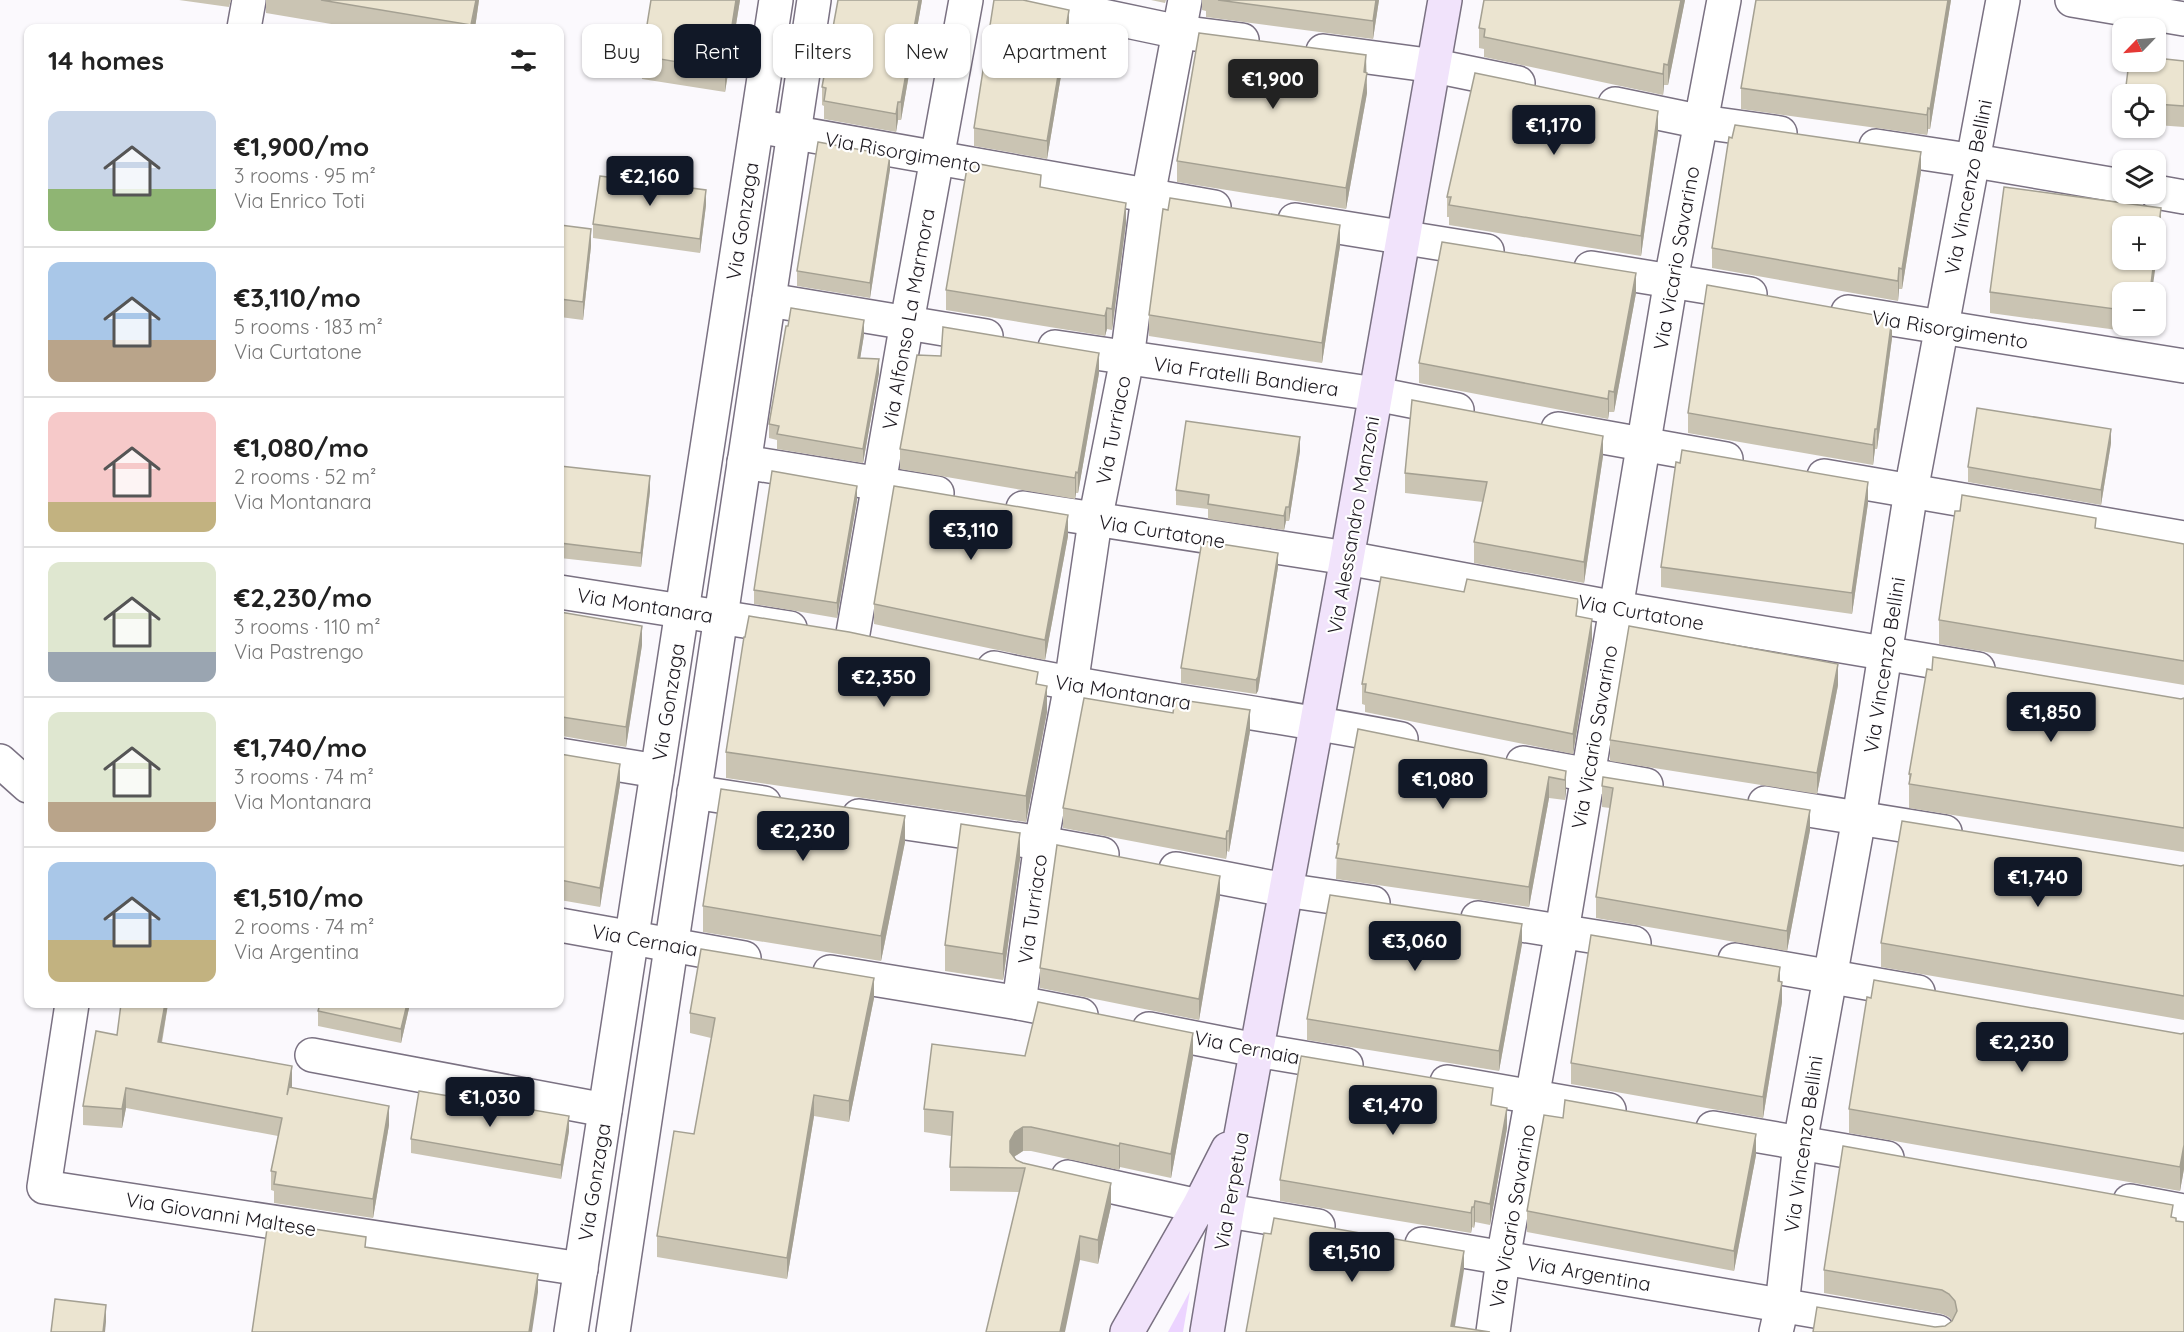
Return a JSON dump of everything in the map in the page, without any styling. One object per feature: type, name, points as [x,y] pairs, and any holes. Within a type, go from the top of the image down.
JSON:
[{"type":"street","points":[[245,24],[249,0]]},
{"type":"street","name":"Via Gonzaga","points":[[571,1332],[776,0]]},
{"type":"street","name":"Via Gonzaga","points":[[612,1332],[814,0]]},
{"type":"street","name":"Via Alfonso La Marmora","points":[[864,641],[880,484],[966,0]]},
{"type":"street","points":[[1027,0],[1179,32],[1435,66],[1551,90]]},
{"type":"street","name":"Via Turriaco","points":[[1019,1003],[1041,843],[1071,685],[1095,520],[1127,359],[1148,196],[1185,0]]},
{"type":"street","name":"Via Alessandro Manzoni","points":[[1256,1050],[1347,558],[1445,0]]},
{"type":"street","name":"Via Vicario Savarino","points":[[1493,1332],[1503,1258],[1562,931],[1671,280],[1724,0]]},
{"type":"street","name":"Via Vincenzo Bellini","points":[[1779,1319],[1800,1143],[1887,654],[1911,491],[1975,161],[2003,0]]},
{"type":"street","points":[[2072,0],[2184,19]]},
{"type":"street","points":[[1586,98],[1702,122],[1809,137]]},
{"type":"street","name":"Via Risorgimento","points":[[757,126],[1148,196],[1519,256]]},
{"type":"street","points":[[1844,142],[2112,184]]},
{"type":"street","points":[[2166,194],[2184,197]]},
{"type":"street","points":[[1566,264],[1776,299]]},
{"type":"street","name":"Via Fratelli Bandiera","points":[[769,300],[1127,359],[1376,394],[1481,414]]},
{"type":"street","name":"Via Risorgimento","points":[[1823,307],[2184,366]]},
{"type":"street","points":[[1527,423],[1760,465]]},
{"type":"street","name":"Via Curtatone","points":[[744,462],[1095,520],[1347,558],[1616,608],[2013,675]]},
{"type":"street","points":[[1795,471],[2184,538]]},
{"type":"street","name":"Via Montanara","points":[[564,593],[864,641]]},
{"type":"street","name":"Via Montanara","points":[[968,663],[1071,685],[1317,722],[1434,746]]},
{"type":"street","points":[[564,755],[657,771]]},
{"type":"street","points":[[1493,757],[1587,776],[1670,789]]},
{"type":"street","points":[[0,761],[24,782]]},
{"type":"street","points":[[694,792],[798,807]]},
{"type":"street","points":[[1741,800],[1975,837]]},
{"type":"street","points":[[833,813],[1041,843],[1285,890],[1400,907]]},
{"type":"street","points":[[1446,914],[1667,949]]},
{"type":"street","name":"Via Cernaia","points":[[564,926],[670,946],[1019,1003],[1256,1050],[1371,1069]]},
{"type":"street","points":[[1702,955],[1948,997]]},
{"type":"street","name":"Via Giovanni Maltese","points":[[71,1008],[44,1187],[581,1269]]},
{"type":"street","name":"Via Perpetua","points":[[1127,1332],[1213,1208],[1244,1118],[1256,1050]]},
{"type":"street","points":[[312,1055],[605,1110]]},
{"type":"street","points":[[1418,1077],[1637,1114]]},
{"type":"street","points":[[1684,1123],[1916,1164]]},
{"type":"street","points":[[1040,1171],[1213,1208],[1342,1231]]},
{"type":"street","points":[[2103,1196],[2184,1211]]},
{"type":"street","name":"Via Perpetua","points":[[1207,1332],[1213,1208]]},
{"type":"street","name":"Via Argentina","points":[[1388,1239],[1503,1258],[1779,1319],[1938,1332]]},
{"type":"shaded area","points":[[1190,1291],[1183,1332],[1168,1332],[1169,1330]]},
{"type":"building","points":[[321,0],[476,0],[471,24]]},
{"type":"building","points":[[651,0],[736,0],[732,24],[674,24],[674,61],[662,59],[662,24],[647,24]]},
{"type":"building","points":[[838,0],[919,0],[915,24],[885,24],[885,78],[905,78],[901,102],[898,102],[896,114],[824,101],[826,88],[822,87],[824,78],[873,78],[873,24],[834,24]]},
{"type":"building","points":[[994,0],[1023,0],[1069,10],[1067,24],[990,24]]},
{"type":"building","points":[[1218,0],[1376,0],[1373,21]]},
{"type":"building","points":[[1484,0],[1681,0],[1668,65],[1664,64],[1663,74],[1484,37],[1485,29],[1479,28]]},
{"type":"building","points":[[1756,0],[1948,0],[1930,109],[1928,108],[1927,115],[1741,88]]},
{"type":"building","points":[[1199,33],[1366,55],[1364,72],[1367,73],[1346,188],[1177,161]]},
{"type":"building","points":[[2166,59],[2184,61],[2184,106],[2166,105],[2166,84],[2126,84],[2128,72],[2166,72]]},
{"type":"building","points":[[1475,73],[1658,111],[1641,236],[1449,205],[1451,197],[1447,197]]},
{"type":"building","points":[[982,77],[1058,78],[1047,141],[974,128]]},
{"type":"building","points":[[1735,125],[1921,152],[1902,269],[1899,268],[1898,281],[1712,248],[1729,137],[1732,138]]},
{"type":"building","points":[[818,142],[890,155],[870,283],[797,271]]},
{"type":"building","points":[[968,162],[1041,175],[1040,187],[1126,203],[1112,309],[1107,308],[1105,316],[946,290]]},
{"type":"building","points":[[600,176],[706,190],[700,239],[593,224]]},
{"type":"building","points":[[2004,187],[2112,201],[2112,204],[2161,208],[2160,216],[2112,216],[2112,270],[2153,270],[2151,282],[2112,282],[2112,309],[1990,292]]},
{"type":"building","points":[[1170,198],[1340,225],[1322,343],[1149,315],[1163,209],[1168,210]]},
{"type":"building","points":[[564,226],[591,229],[583,302],[564,300]]},
{"type":"building","points":[[1442,242],[1636,273],[1614,392],[1609,391],[1608,399],[1419,363]]},
{"type":"building","points":[[1707,285],[1892,318],[1873,445],[1688,413]]},
{"type":"building","points":[[791,308],[864,320],[858,358],[879,359],[863,449],[777,434],[779,426],[769,424]]},
{"type":"building","points":[[943,327],[1099,353],[1078,473],[1076,472],[1075,478],[900,449],[917,355],[941,356]]},
{"type":"building","points":[[1412,400],[1603,436],[1584,562],[1474,542],[1487,482],[1405,473]]},
{"type":"building","points":[[1977,408],[2111,429],[2101,490],[1968,467]]},
{"type":"building","points":[[1186,421],[1300,437],[1289,507],[1286,507],[1284,516],[1208,504],[1209,495],[1176,490]]},
{"type":"building","points":[[1682,450],[1868,482],[1852,593],[1661,567],[1676,462],[1680,463]]},
{"type":"building","points":[[564,466],[650,476],[641,553],[564,543]]},
{"type":"building","points":[[772,471],[857,486],[837,603],[754,590]]},
{"type":"building","points":[[894,486],[1068,515],[1045,640],[874,604]]},
{"type":"building","points":[[1962,495],[2096,518],[2095,528],[2184,544],[2184,661],[1939,620],[1955,511],[1960,511]]},
{"type":"building","points":[[1202,541],[1278,553],[1256,680],[1181,668]]},
{"type":"building","points":[[1381,577],[1464,592],[1467,579],[1578,599],[1576,616],[1592,619],[1573,734],[1365,692],[1366,684],[1362,684]]},
{"type":"building","points":[[564,613],[642,626],[626,727],[564,718]]},
{"type":"building","points":[[749,616],[849,632],[1038,672],[1036,684],[1047,686],[1026,796],[726,752]]},
{"type":"building","points":[[1629,626],[1838,664],[1817,773],[1610,740]]},
{"type":"building","points":[[1933,657],[2184,698],[2184,828],[1909,784],[1927,669],[1932,670]]},
{"type":"building","points":[[1084,698],[1173,713],[1175,699],[1250,710],[1226,839],[1063,808]]},
{"type":"building","points":[[1358,729],[1566,771],[1565,780],[1549,777],[1529,887],[1336,858]]},
{"type":"building","points":[[564,755],[620,764],[600,888],[564,881]]},
{"type":"building","points":[[1603,777],[1810,810],[1787,931],[1596,897],[1613,788],[1602,786]]},
{"type":"building","points":[[721,789],[905,816],[881,936],[703,906]]},
{"type":"building","points":[[1902,821],[2184,865],[2184,996],[1881,943]]},
{"type":"building","points":[[961,824],[1020,833],[1003,954],[945,945]]},
{"type":"building","points":[[1057,845],[1220,876],[1199,999],[1040,968]]},
{"type":"building","points":[[1330,895],[1522,924],[1499,1051],[1307,1019]]},
{"type":"building","points":[[1591,935],[1780,967],[1778,981],[1782,982],[1763,1097],[1571,1063]]},
{"type":"building","points":[[701,949],[874,978],[849,1101],[814,1095],[787,1258],[657,1236],[674,1131],[694,1134],[715,1018],[690,1013]]},
{"type":"building","points":[[1874,980],[2184,1033],[2184,1145],[2180,1167],[1849,1109],[1867,997],[1871,998]]},
{"type":"building","points":[[1038,1002],[1193,1033],[1171,1154],[1120,1143],[1119,1146],[1031,1127],[1023,1127],[1015,1132],[1010,1141],[1010,1152],[1016,1160],[1111,1183],[1098,1240],[1080,1236],[1060,1332],[986,1332],[1025,1168],[950,1167],[953,1112],[924,1109],[932,1044],[1025,1056]]},
{"type":"building","points":[[120,1008],[164,1008],[158,1042],[292,1066],[287,1095],[289,1087],[389,1106],[373,1199],[274,1184],[276,1172],[271,1171],[282,1118],[126,1088],[122,1109],[83,1106],[96,1031],[117,1035]]},
{"type":"building","points":[[319,1008],[406,1008],[401,1029],[318,1011]]},
{"type":"building","points":[[1301,1056],[1493,1088],[1491,1105],[1507,1108],[1490,1204],[1475,1201],[1471,1213],[1280,1180]]},
{"type":"building","points":[[419,1091],[569,1116],[561,1165],[411,1139]]},
{"type":"building","points":[[1565,1100],[1756,1134],[1734,1251],[1527,1211],[1544,1115],[1563,1118]]},
{"type":"building","points":[[1843,1146],[2173,1205],[2171,1217],[2176,1218],[2176,1221],[2184,1222],[2184,1332],[1813,1332],[1817,1307],[1935,1327],[1945,1326],[1952,1321],[1957,1311],[1955,1301],[1942,1290],[1824,1270]]},
{"type":"building","points":[[1274,1218],[1464,1251],[1451,1326],[1490,1332],[1246,1332],[1264,1233],[1271,1234]]},
{"type":"building","points":[[268,1222],[366,1237],[365,1247],[538,1274],[529,1332],[252,1332]]},
{"type":"building","points":[[55,1299],[106,1305],[103,1332],[51,1332]]}]
